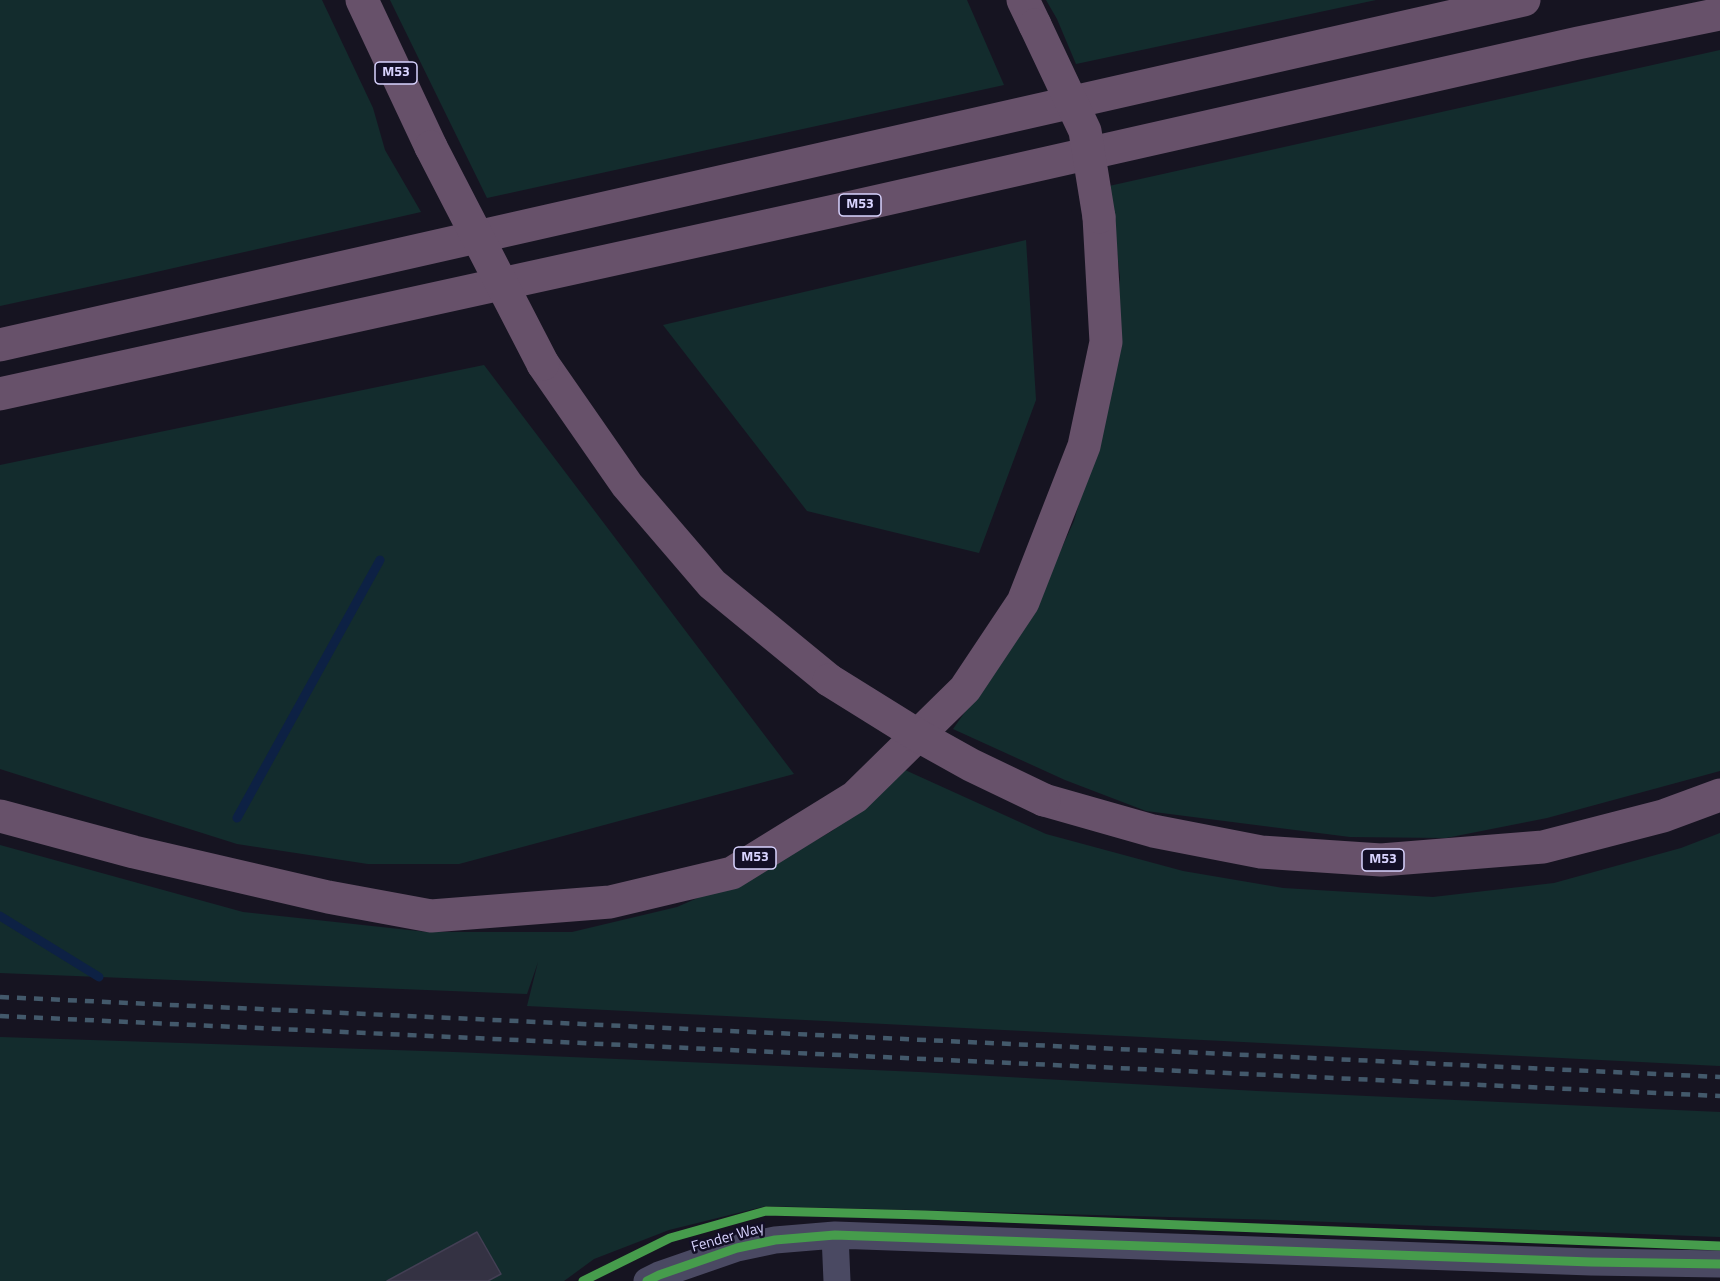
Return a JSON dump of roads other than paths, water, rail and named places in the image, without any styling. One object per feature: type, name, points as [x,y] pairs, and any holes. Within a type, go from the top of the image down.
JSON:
[{"type":"highway","name":"M53","points":[[362,0],[431,147],[543,364],[627,485],[712,584],[829,680],[920,736],[970,765],[1044,800],[1153,831],[1250,850],[1381,860],[1543,847],[1663,816],[1720,795]]},
{"type":"highway","points":[[0,345],[1524,0]]},
{"type":"highway","name":"M53","points":[[0,816],[145,855],[328,897],[431,916],[610,902],[732,873],[855,796],[965,688],[1023,602],[1084,446],[1106,342],[1099,217],[1085,131],[1029,12]]},
{"type":"highway","name":"M53","points":[[0,394],[834,211],[1578,43],[1720,14]]},
{"type":"street","name":"Fender Way","points":[[647,1281],[737,1248],[775,1240],[836,1235],[1569,1261],[1720,1264]]},
{"type":"street","points":[[836,1235],[837,1281]]},
{"type":"waterway","points":[[237,818],[380,560]]},
{"type":"waterway","points":[[0,916],[99,977]]},
{"type":"railway","points":[[0,997],[1720,1077]]},
{"type":"railway","points":[[0,1016],[1720,1096]]}]
